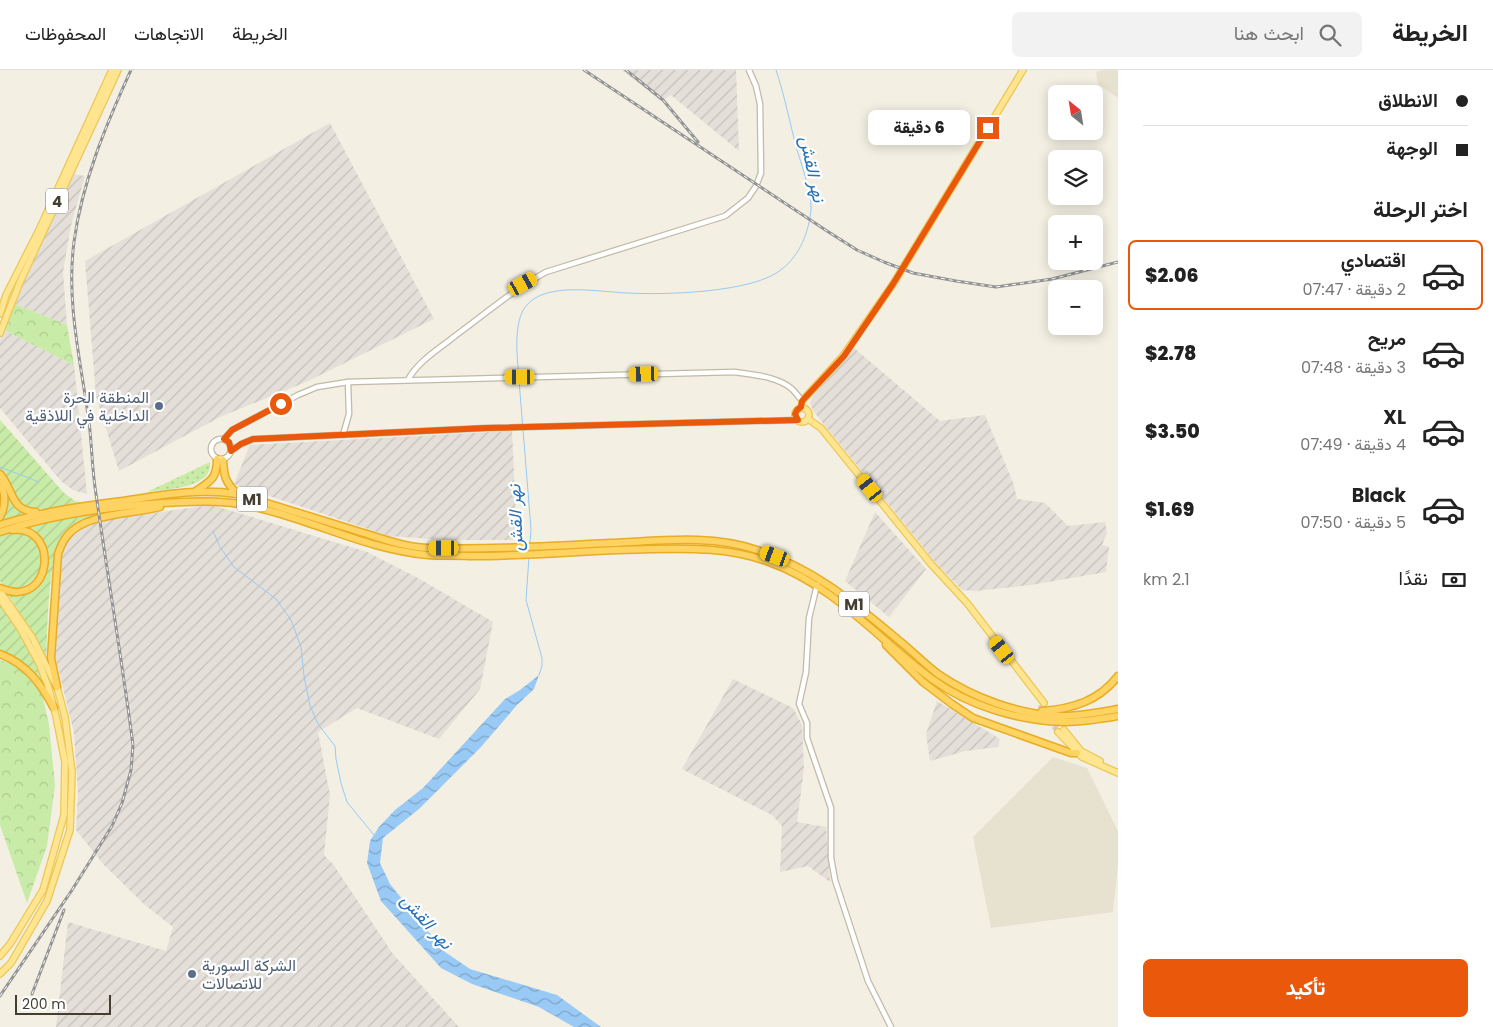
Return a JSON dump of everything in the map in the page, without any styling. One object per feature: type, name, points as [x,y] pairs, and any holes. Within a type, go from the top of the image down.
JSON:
[{"type":"highway","points":[[196,491],[213,478],[220,459]]},
{"type":"highway","points":[[220,459],[224,476],[237,494]]},
{"type":"highway","points":[[0,474],[20,508],[28,512],[50,512]]},
{"type":"highway","points":[[0,483],[4,492],[5,502],[0,516]]},
{"type":"highway","name":"M1","points":[[0,530],[50,512],[196,491],[215,491],[237,494],[392,541],[425,548],[502,548],[682,540],[722,542],[761,551],[795,564],[825,582],[867,614],[937,673],[958,686],[998,704],[1032,712],[1062,716],[1118,709]]},
{"type":"highway","name":"M1","points":[[0,530],[52,517],[125,506],[184,501],[239,504],[275,513],[379,547],[428,555],[500,556],[615,549],[710,550],[740,554],[794,572],[817,586],[854,612],[932,679],[957,694],[989,708],[1038,720],[1066,722],[1118,716]]},
{"type":"highway","points":[[57,687],[51,658],[58,554],[65,539],[76,528],[87,522],[172,503]]},
{"type":"highway","points":[[0,530],[17,530],[34,537],[44,552],[45,564],[39,580],[28,588],[15,592],[0,589]]},
{"type":"highway","points":[[854,612],[923,682],[973,718],[1071,753],[1079,752]]},
{"type":"highway","points":[[0,654],[30,672],[44,689],[54,708]]},
{"type":"highway","points":[[1032,712],[1076,706],[1106,689],[1118,676]]},
{"type":"main road","name":"4","points":[[0,314],[6,295],[40,228],[112,70]]},
{"type":"main road","name":"4","points":[[0,333],[20,282],[118,70]]},
{"type":"main road","points":[[808,419],[804,422],[798,420],[795,414],[797,410],[844,356],[893,284],[1022,70]]},
{"type":"main road","points":[[801,404],[809,412],[808,419]]},
{"type":"main road","points":[[808,419],[821,428],[931,564],[967,603],[1042,704]]},
{"type":"main road","points":[[0,589],[32,637],[57,687],[65,716],[72,772],[70,830],[47,902],[11,963],[0,974]]},
{"type":"main road","points":[[0,599],[20,628],[39,663],[54,708],[65,762],[64,815],[43,890],[10,944],[0,956]]},
{"type":"main road","points":[[1061,731],[1079,752],[1118,772]]},
{"type":"street","points":[[408,380],[416,368],[523,284],[546,272],[725,216],[748,198],[756,186],[761,173],[760,104],[756,86],[749,70]]},
{"type":"street","points":[[224,439],[232,430],[298,395],[317,387],[348,382],[735,372],[762,376],[782,383],[792,389],[801,404]]},
{"type":"street","points":[[343,435],[349,414],[348,382]]},
{"type":"street","points":[[231,451],[229,442],[224,439],[215,440],[211,445],[211,452],[220,459],[228,457],[231,451],[253,439],[516,428],[798,420]]},
{"type":"street","points":[[817,586],[809,618],[806,672],[799,704],[807,723],[807,738],[830,808],[831,858],[835,880],[868,981],[891,1027]]},
{"type":"shaded area","points":[[622,70],[736,70],[739,151],[671,95],[661,101]]},
{"type":"shaded area","points":[[1118,70],[1118,98],[1103,88],[1103,85],[1098,84],[1096,72]]},
{"type":"shaded area","points":[[330,123],[434,319],[306,382],[220,417],[119,471],[96,396],[85,261]]},
{"type":"shaded area","points":[[73,174],[85,176],[71,225],[63,272],[67,325],[15,304],[30,265]]},
{"type":"shaded area","points":[[4,330],[74,365],[87,494],[73,490],[61,481],[0,408],[0,340]]},
{"type":"shaded area","points":[[854,348],[940,421],[985,415],[1014,485],[1017,499],[1045,503],[1068,526],[1105,522],[1107,533],[1102,545],[1109,547],[1106,572],[1031,585],[975,591],[962,590],[936,563],[814,412],[810,403],[813,396]]},
{"type":"shaded area","points":[[512,431],[517,540],[445,540],[389,536],[234,484],[250,445]]},
{"type":"shaded area","points":[[212,505],[367,552],[418,578],[493,622],[480,689],[439,739],[357,708],[318,732],[330,795],[324,855],[333,864],[393,954],[459,1027],[56,1027],[68,922],[166,951],[173,927],[145,905],[104,865],[76,830],[78,793],[74,733],[56,659],[51,564],[56,541],[79,523]]},
{"type":"shaded area","points":[[875,512],[926,569],[889,617],[845,581]]},
{"type":"shaded area","points":[[733,679],[793,708],[802,725],[804,769],[797,822],[826,827],[830,882],[808,866],[780,872],[782,826],[772,815],[682,769]]},
{"type":"shaded area","points":[[937,701],[1000,739],[998,747],[965,751],[930,761],[926,734]]},
{"type":"shaded area","points":[[1053,757],[1087,768],[1118,831],[1118,866],[1113,912],[991,928],[973,837]]},
{"type":"green space","points":[[15,304],[67,325],[74,365],[4,330]]},
{"type":"green space","points":[[0,420],[64,493],[75,501],[84,503],[44,509],[21,506],[7,479],[0,470]]},
{"type":"green space","points":[[210,462],[209,471],[204,478],[196,483],[147,492]]},
{"type":"green space","points":[[7,492],[18,508],[28,513],[1,521],[7,507]]},
{"type":"green space","points":[[128,510],[79,521],[66,530],[60,540],[52,572],[46,661],[31,631],[8,594],[19,593],[37,583],[43,579],[47,571],[49,556],[44,541],[33,530],[25,527],[46,522]]},
{"type":"green space","points":[[16,532],[28,536],[37,543],[42,553],[42,563],[39,572],[33,580],[25,586],[16,588],[7,587],[0,581],[0,536]]},
{"type":"green space","points":[[0,604],[30,653],[44,684],[24,664],[0,651]]},
{"type":"green space","points":[[0,660],[16,665],[42,693],[49,725],[55,785],[47,846],[27,903],[0,825]]},
{"type":"water","points":[[539,675],[534,689],[517,705],[481,747],[419,809],[383,838],[380,863],[390,884],[445,952],[470,969],[557,995],[601,1027],[574,1027],[539,1007],[472,984],[441,968],[381,901],[367,863],[370,841],[379,827],[395,810],[423,788],[505,699]]},
{"type":"waterway","name":"نهر القش","points":[[519,376],[517,360],[519,321],[526,306],[535,298],[546,293],[574,290],[627,293],[685,293],[730,288],[769,277],[782,269],[794,257],[806,234],[811,203],[776,70]]},
{"type":"waterway","name":"نهر القش","points":[[519,380],[531,529],[530,543]]},
{"type":"waterway","points":[[0,467],[39,482]]},
{"type":"waterway","points":[[213,531],[220,547],[234,567],[276,599],[291,620],[301,647],[310,706],[318,724],[335,746],[341,783],[347,802],[374,835]]},
{"type":"waterway","name":"نهر القش","points":[[529,557],[526,600],[542,658],[539,675]]},
{"type":"tunnel","points":[[1040,705],[1058,732]]},
{"type":"railway","points":[[0,996],[72,890],[112,826],[122,803],[131,770],[133,745],[95,485],[89,422],[75,332],[72,287],[74,242],[83,198],[96,154],[131,70]]},
{"type":"railway","points":[[584,70],[857,250],[913,273],[996,287],[1052,279],[1118,262]]},
{"type":"railway","points":[[626,70],[663,100],[698,142]]},
{"type":"railway","points":[[32,994],[64,910]]},
{"type":"place","name":"المنطقة الحرة الداخلية في اللاذقية","points":[[159,406]]},
{"type":"place","name":"الشركة السورية للاتصالات","points":[[192,974]]},
{"type":"route","points":[[281,404],[232,430],[224,439],[229,442],[231,451],[253,439],[486,428],[798,420],[795,414],[801,407],[802,401],[844,356],[893,284],[988,128]]}]
